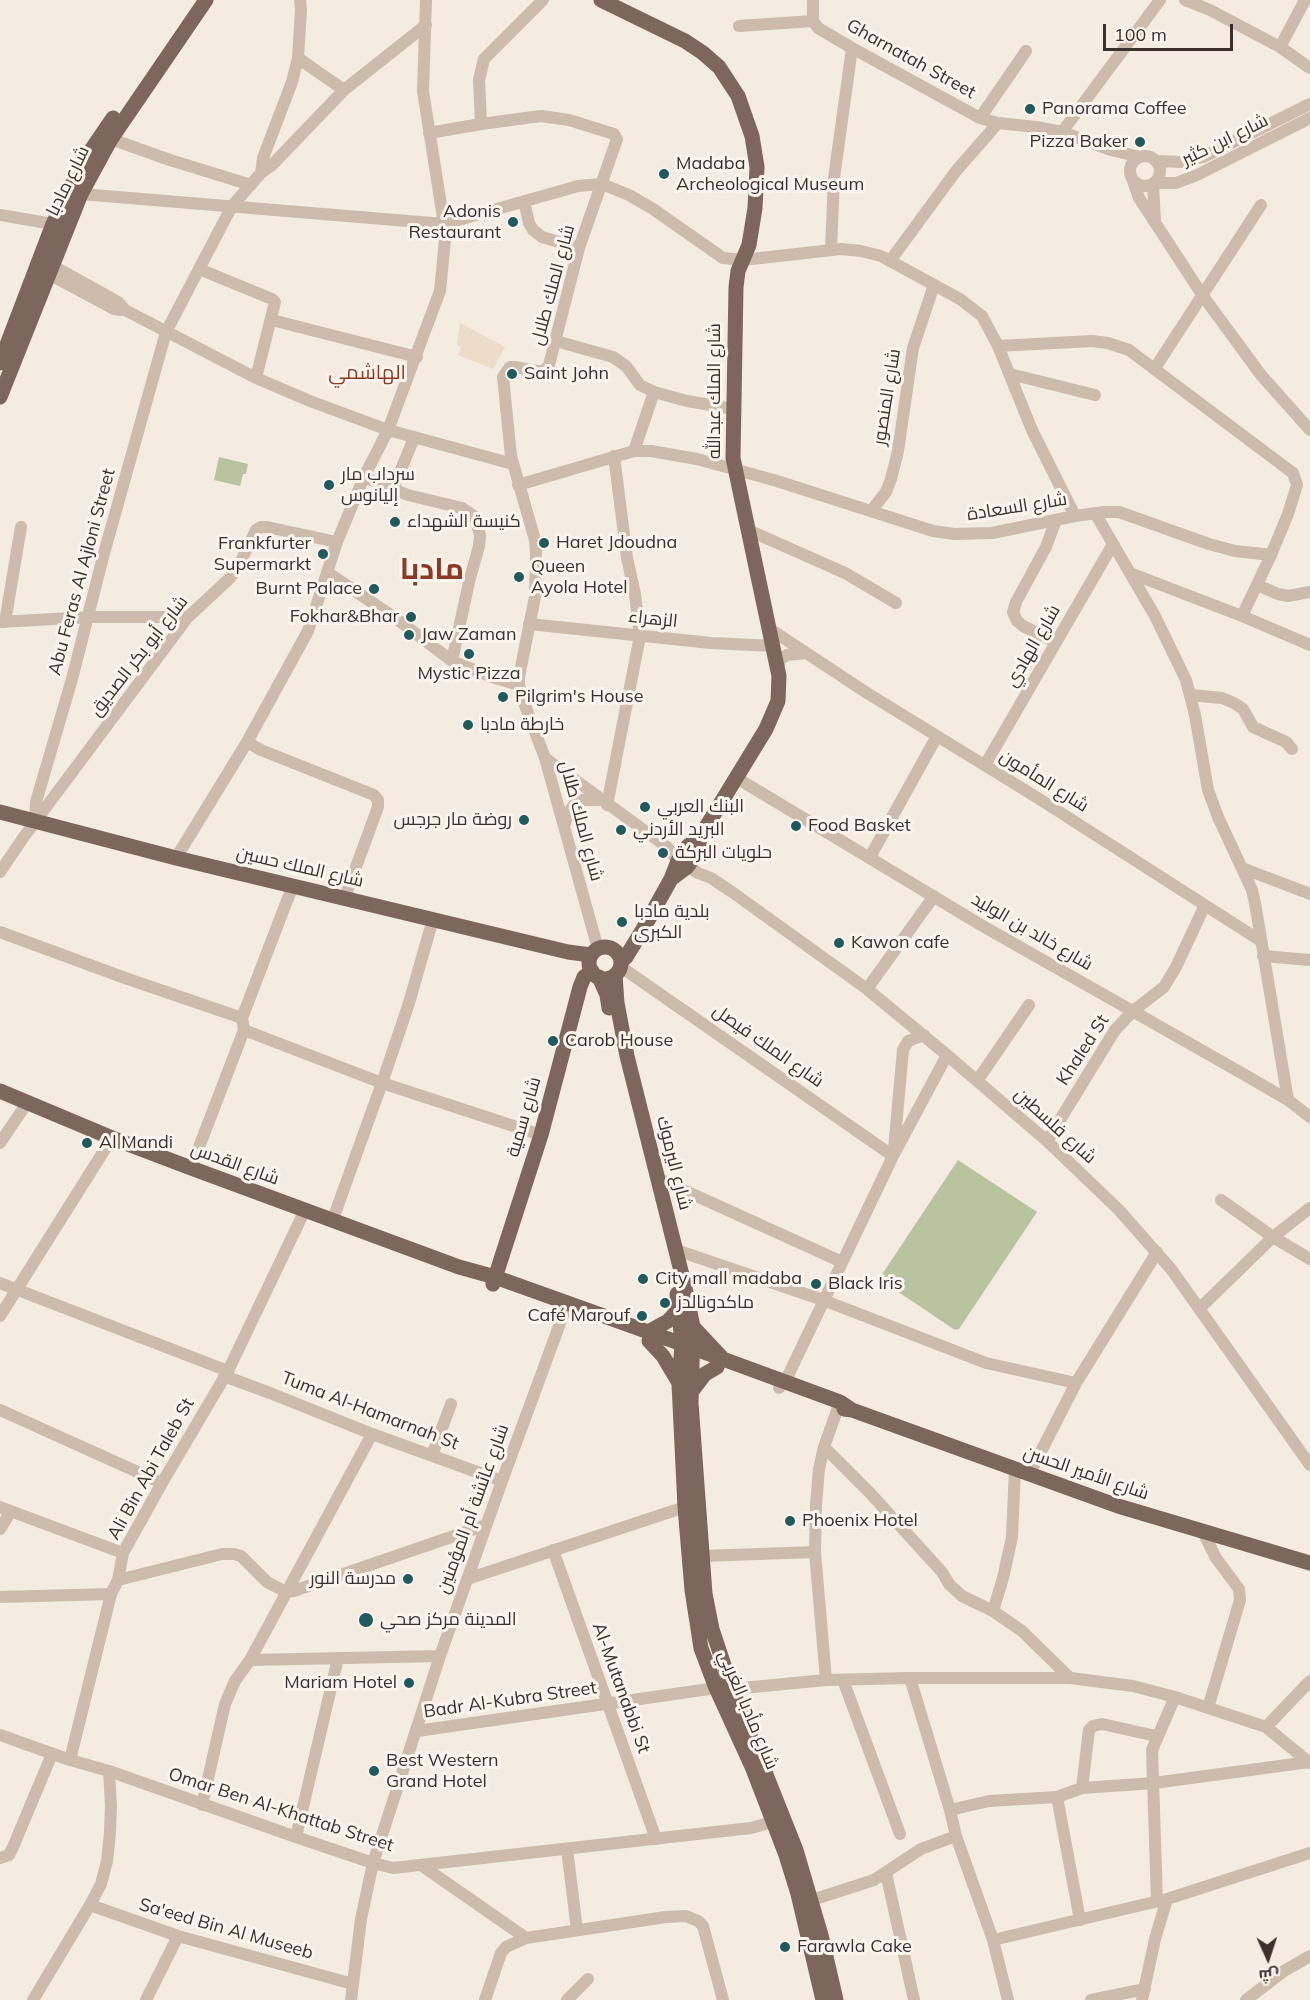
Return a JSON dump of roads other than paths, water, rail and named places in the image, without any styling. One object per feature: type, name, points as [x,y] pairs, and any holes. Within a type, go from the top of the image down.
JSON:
[{"type":"main road","name":"شارع مادبا","points":[[0,397],[44,267],[53,224],[83,162],[196,0]]},
{"type":"main road","name":"شارع مادبا","points":[[0,363],[44,267],[111,139],[206,0]]},
{"type":"main road","name":"شارع الملك عبدالله","points":[[601,0],[694,46],[719,67],[729,81],[748,123],[755,150],[753,226],[738,271],[736,287],[733,447],[735,470],[778,666],[778,701],[766,729],[700,837],[699,845],[685,860]]},
{"type":"main road","name":"شارع الملك حسين","points":[[0,812],[176,858],[568,952],[595,963]]},
{"type":"main road","points":[[619,968],[617,952],[608,947],[595,963],[607,978],[619,968],[671,879],[685,860]]},
{"type":"main road","name":"شارع سمية","points":[[494,1280],[541,1135],[581,982],[595,963]]},
{"type":"main road","name":"شارع اليرموك","points":[[595,963],[607,995],[625,1084],[680,1309],[687,1352]]},
{"type":"main road","name":"شارع اليرموك","points":[[619,968],[617,1003],[625,1045],[693,1327],[687,1352]]},
{"type":"main road","name":"شارع القدس","points":[[0,1091],[112,1138],[333,1219],[459,1267],[468,1273],[494,1280],[687,1352]]},
{"type":"main road","name":"شارع القدس","points":[[494,1280],[565,1310],[583,1313]]},
{"type":"main road","points":[[680,1309],[648,1337],[686,1387],[721,1364],[693,1327]]},
{"type":"main road","name":"شارع الأمير الحسن","points":[[687,1352],[1118,1506],[1310,1563]]},
{"type":"main road","name":"شارع مأدبا الغربي","points":[[687,1352],[685,1507],[692,1590],[701,1648],[724,1688],[796,1850],[812,1900],[836,2000]]},
{"type":"main road","name":"شارع مأدبا الغربي","points":[[686,1387],[705,1594],[724,1688],[786,1855],[798,1894],[823,2000]]},
{"type":"street","points":[[261,173],[263,158],[298,58],[300,0]]},
{"type":"street","points":[[176,858],[247,742],[308,631],[336,542],[364,477],[388,430],[440,291],[445,240],[423,91],[426,0]]},
{"type":"street","points":[[429,133],[481,124],[479,80],[484,59],[543,0]]},
{"type":"street","points":[[739,26],[813,21],[813,0]]},
{"type":"street","points":[[1062,132],[1160,0]]},
{"type":"street","points":[[1185,0],[1210,10],[1280,47],[1310,68]]},
{"type":"street","points":[[1280,47],[1305,0]]},
{"type":"street","name":"Gharnatah Street","points":[[813,21],[818,28],[852,48],[980,118],[998,123],[1062,132],[1111,150],[1140,157]]},
{"type":"street","name":"Abu Feras Al Ajloni Street","points":[[35,821],[36,802],[72,679],[103,557],[166,332],[232,206],[261,173],[272,165],[344,90],[426,25]]},
{"type":"street","points":[[831,249],[834,178],[852,48]]},
{"type":"street","points":[[980,118],[1026,51]]},
{"type":"street","points":[[298,58],[344,90]]},
{"type":"street","name":"شارع ابن كثير","points":[[1156,160],[1182,162],[1203,157],[1310,104]]},
{"type":"street","name":"شارع الملك طلال","points":[[481,124],[527,117],[556,117],[614,134],[617,142],[579,248],[549,365],[544,371],[510,367],[503,377],[513,464],[536,553],[535,597],[519,685],[545,758],[564,827],[595,963]]},
{"type":"street","name":"شارع ابن كثير","points":[[1154,184],[1176,183],[1197,175],[1310,118]]},
{"type":"street","points":[[890,261],[950,178],[998,123]]},
{"type":"street","points":[[111,139],[251,185]]},
{"type":"street","points":[[1111,150],[1135,182],[1143,186],[1154,184]]},
{"type":"street","points":[[1156,225],[1154,184],[1160,176],[1160,170],[1156,160],[1146,156],[1140,157],[1133,164],[1131,175],[1139,198],[1156,225],[1203,296],[1262,375],[1310,430]]},
{"type":"street","points":[[81,194],[444,224],[578,186],[602,184],[653,208],[723,258],[743,260],[831,249],[861,251],[890,261],[960,299],[982,316],[998,346],[1032,430],[1075,516]]},
{"type":"street","points":[[524,201],[533,230],[542,237],[579,248]]},
{"type":"street","points":[[1155,368],[1261,205]]},
{"type":"street","points":[[0,214],[53,224]]},
{"type":"street","points":[[44,267],[114,309],[125,310],[256,378],[388,430],[513,464]]},
{"type":"street","points":[[199,268],[274,300],[276,306],[256,378]]},
{"type":"street","name":"شارع المنصور","points":[[871,511],[886,492],[891,479],[898,451],[913,348],[934,285]]},
{"type":"street","points":[[272,320],[417,357]]},
{"type":"street","points":[[556,341],[613,357],[626,366],[640,385],[654,392],[687,401],[734,408]]},
{"type":"street","points":[[998,346],[1076,341],[1108,343],[1129,350],[1293,473],[1297,485],[1295,493],[1271,555],[1242,616]]},
{"type":"street","points":[[1010,374],[1095,395]]},
{"type":"street","points":[[518,485],[634,450],[654,392]]},
{"type":"street","points":[[393,489],[414,438]]},
{"type":"street","name":"شارع السعادة","points":[[634,450],[697,459],[777,481],[933,531],[954,534],[992,533],[1075,516],[1119,512],[1209,544],[1235,551],[1271,555]]},
{"type":"street","points":[[564,827],[569,812],[576,802],[583,800],[604,802],[640,636],[614,456]]},
{"type":"street","points":[[364,477],[417,498],[462,508],[475,517],[479,527],[479,546],[452,661]]},
{"type":"street","points":[[1095,513],[1164,634],[1186,680],[1195,715],[1208,790],[1252,890],[1288,1100]]},
{"type":"street","points":[[1056,520],[1046,547],[1016,602],[1013,612],[1017,621],[1023,626],[1056,642]]},
{"type":"street","points":[[21,527],[2,622],[89,617],[188,617]]},
{"type":"street","name":"شارع أبو بكر الصديق","points":[[0,872],[35,821],[188,617],[230,578],[238,567],[252,535],[261,527],[336,542]]},
{"type":"street","points":[[748,530],[845,573],[897,603]]},
{"type":"street","name":"شارع الهادي","points":[[985,765],[1113,544]]},
{"type":"street","points":[[327,572],[398,620],[452,661],[519,685]]},
{"type":"street","points":[[1130,573],[1310,645]]},
{"type":"street","points":[[1257,585],[1288,596],[1310,592]]},
{"type":"street","name":"الزهراء","points":[[529,624],[721,644],[774,646]]},
{"type":"street","name":"شارع المأمون","points":[[770,629],[1261,940]]},
{"type":"street","points":[[778,666],[787,655],[806,653]]},
{"type":"street","points":[[1190,695],[1222,698],[1234,703],[1243,709],[1253,727],[1286,742],[1292,749]]},
{"type":"street","points":[[870,857],[937,736]]},
{"type":"street","points":[[247,742],[261,750],[374,795],[378,800],[378,807],[345,897]]},
{"type":"street","name":"شارع فلسطين","points":[[545,758],[867,989],[948,1054],[1047,1141],[1119,1210],[1157,1252],[1200,1308],[1310,1466]]},
{"type":"street","name":"شارع خالد بن الوليد","points":[[735,777],[934,896],[1288,1100],[1310,1117]]},
{"type":"street","points":[[1242,868],[1310,894]]},
{"type":"street","points":[[191,1168],[293,885]]},
{"type":"street","points":[[867,989],[934,896]]},
{"type":"street","name":"Khaled St","points":[[1047,1141],[1115,1030],[1133,1011],[1164,987],[1176,967],[1205,904]]},
{"type":"street","points":[[333,1219],[409,1003],[433,919]]},
{"type":"street","points":[[0,932],[243,1024],[382,1083],[541,1135]]},
{"type":"street","points":[[1263,956],[1310,960]]},
{"type":"street","name":"شارع الملك فيصل","points":[[619,968],[893,1156]]},
{"type":"street","points":[[977,1081],[1029,1005]]},
{"type":"street","points":[[893,1156],[903,1050],[908,1041],[924,1035]]},
{"type":"street","points":[[782,1385],[893,1156],[948,1054]]},
{"type":"street","points":[[0,1143],[27,1103]]},
{"type":"street","points":[[0,1316],[112,1138]]},
{"type":"street","points":[[657,1178],[842,1262]]},
{"type":"street","points":[[1221,1200],[1273,1237],[1310,1259]]},
{"type":"street","points":[[1200,1308],[1273,1237],[1310,1208]]},
{"type":"street","name":"Ali Bin Abi Taleb St","points":[[70,1760],[111,1594],[118,1580],[123,1553],[226,1374],[305,1210]]},
{"type":"street","points":[[676,1250],[823,1300],[986,1363],[1076,1383]]},
{"type":"street","points":[[993,1611],[1004,1578],[1022,1471],[1157,1252]]},
{"type":"street","name":"Tuma Al-Hamarnah St","points":[[0,1283],[372,1434],[502,1481]]},
{"type":"street","name":"شارع عائشة أم المؤمنين","points":[[351,2000],[366,1890],[373,1863],[440,1656],[565,1310]]},
{"type":"street","points":[[432,1455],[450,1404]]},
{"type":"street","points":[[826,1680],[815,1552],[816,1505],[824,1447],[843,1407]]},
{"type":"street","points":[[0,1410],[162,1483]]},
{"type":"street","points":[[202,1805],[225,1704],[372,1434]]},
{"type":"street","points":[[824,1447],[870,1493],[942,1572],[949,1584],[962,1596],[993,1611],[1022,1631],[1070,1678]]},
{"type":"street","points":[[467,1579],[685,1507]]},
{"type":"street","points":[[0,1529],[5,1509],[123,1553]]},
{"type":"street","points":[[118,1580],[222,1554],[234,1554],[241,1556],[251,1564],[267,1582],[286,1592],[298,1590],[486,1525]]},
{"type":"street","points":[[1203,1532],[1209,1548],[1239,1589],[1240,1600],[1208,1708]]},
{"type":"street","name":"Al-Mutanabbi St","points":[[553,1550],[656,1839]]},
{"type":"street","points":[[702,1556],[815,1552]]},
{"type":"street","points":[[0,1597],[111,1594]]},
{"type":"street","points":[[250,1660],[440,1656]]},
{"type":"street","points":[[296,1837],[338,1658]]},
{"type":"street","points":[[909,1678],[956,1836],[993,1940],[1008,2000]]},
{"type":"street","name":"Badr Al-Kubra Street","points":[[417,1731],[724,1688],[826,1680],[909,1678],[1070,1678],[1134,1686],[1266,1727]]},
{"type":"street","points":[[843,1680],[900,1834]]},
{"type":"street","points":[[1310,1681],[1266,1727],[1310,1762]]},
{"type":"street","points":[[1091,2000],[1144,1995],[1162,1900],[1152,1750],[1156,1736],[1175,1697]]},
{"type":"street","points":[[1082,1788],[1089,1730],[1093,1726],[1102,1724],[1156,1736]]},
{"type":"street","name":"Omar Ben Al-Khattab Street","points":[[0,1735],[393,1868],[751,1828],[772,1822]]},
{"type":"street","points":[[0,1858],[9,1855],[14,1847],[52,1754]]},
{"type":"street","points":[[950,1810],[989,1801],[1057,1797],[1082,1788],[1154,1783],[1310,1762]]},
{"type":"street","points":[[33,2000],[101,1884],[107,1861],[111,1805],[109,1771]]},
{"type":"street","points":[[1057,1797],[1080,1920]]},
{"type":"street","points":[[812,1900],[859,1885],[886,1873],[921,1849],[956,1836]]},
{"type":"street","points":[[567,1849],[577,1929]]},
{"type":"street","points":[[993,1940],[1162,1900],[1310,1853]]},
{"type":"street","points":[[421,1865],[526,1938]]},
{"type":"street","points":[[886,1873],[914,2000]]},
{"type":"street","name":"Sa'eed Bin Al Museeb","points":[[90,1905],[178,1936],[353,1984]]},
{"type":"street","points":[[485,2000],[501,1953],[506,1947],[526,1938],[577,1929],[686,1916],[704,1926],[723,2000]]},
{"type":"street","points":[[146,2000],[178,1936]]},
{"type":"street","points":[[1246,2000],[1284,1971],[1310,1956]]},
{"type":"street","points":[[567,2000],[588,1978]]},
{"type":"place","name":"Panorama Coffee","points":[[1030,109]]},
{"type":"place","name":"Pizza Baker","points":[[1140,142]]},
{"type":"place","name":"Madaba Archeological Museum","points":[[664,174]]},
{"type":"place","name":"Adonis Restaurant","points":[[513,222]]},
{"type":"place","name":"Saint John","points":[[512,374]]},
{"type":"place","name":"سرداب مار إليانوس","points":[[329,485]]},
{"type":"place","name":"كنيسة الشهداء","points":[[395,522]]},
{"type":"place","name":"Haret Jdoudna","points":[[544,543]]},
{"type":"place","name":"Frankfurter Supermarkt","points":[[323,554]]},
{"type":"place","name":"Queen Ayola Hotel","points":[[519,577]]},
{"type":"place","name":"Burnt Palace","points":[[374,589]]},
{"type":"place","name":"Fokhar&Bhar","points":[[411,617]]},
{"type":"place","name":"Jaw Zaman","points":[[409,635]]},
{"type":"place","name":"Mystic Pizza","points":[[469,654]]},
{"type":"place","name":"Pilgrim's House","points":[[503,697]]},
{"type":"place","name":"خارطة مادبا","points":[[468,725]]},
{"type":"place","name":"البنك العربي","points":[[645,807]]},
{"type":"place","name":"روضة مار جرجس","points":[[524,820]]},
{"type":"place","name":"Food Basket","points":[[796,826]]},
{"type":"place","name":"البريد الأردني","points":[[621,830]]},
{"type":"place","name":"حلويات البركة","points":[[663,853]]},
{"type":"place","name":"بلدية مادبا الكبرى","points":[[622,922]]},
{"type":"place","name":"Kawon cafe","points":[[839,943]]},
{"type":"place","name":"Carob House","points":[[553,1041]]},
{"type":"place","name":"Al Mandi","points":[[87,1143]]},
{"type":"place","name":"City mall madaba","points":[[643,1279]]},
{"type":"place","name":"Black Iris","points":[[816,1284]]},
{"type":"place","name":"ماكدونالدز","points":[[665,1303]]},
{"type":"place","name":"Café Marouf","points":[[642,1316]]},
{"type":"place","name":"Phoenix Hotel","points":[[790,1521]]},
{"type":"place","name":"مدرسة النور","points":[[408,1579]]},
{"type":"place","name":"المدينة مركز صحي","points":[[366,1620]]},
{"type":"place","name":"Mariam Hotel","points":[[409,1683]]},
{"type":"place","name":"Best Western Grand Hotel","points":[[374,1771]]},
{"type":"place","name":"Farawla Cake","points":[[785,1947]]},
{"type":"district","name":"الهاشمي","points":[[367,373]]},
{"type":"district","name":"مادبا","points":[[432,570]]}]
